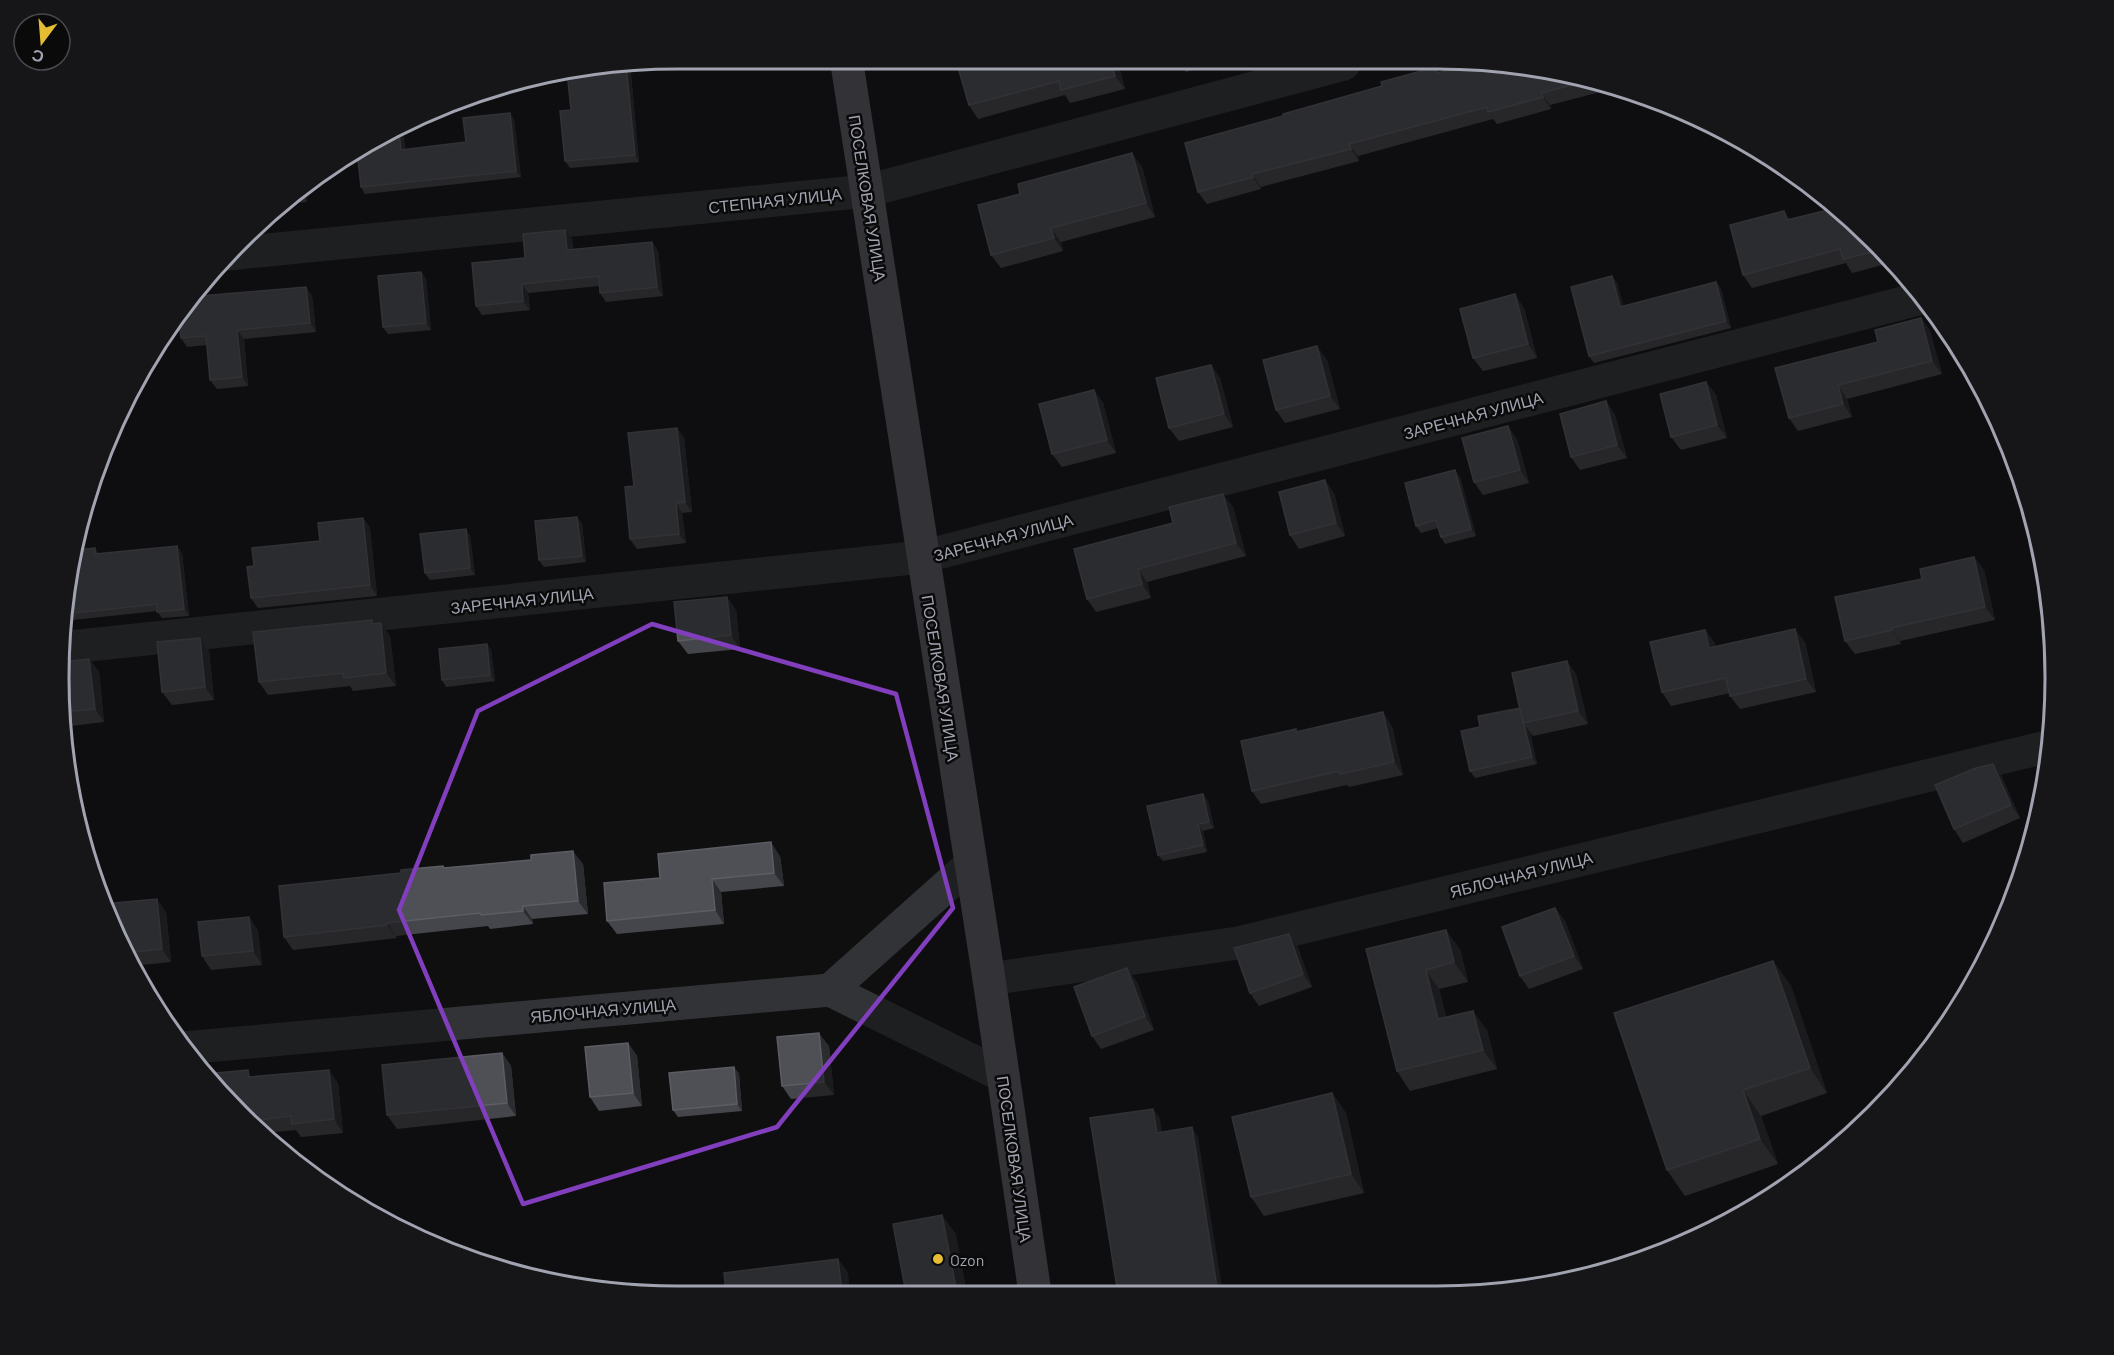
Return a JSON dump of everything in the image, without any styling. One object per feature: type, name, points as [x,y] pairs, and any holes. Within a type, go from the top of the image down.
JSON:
[{"type":"highway","name":"ПОСЕЛКОВАЯ УЛИЦА","points":[[848,69],[989,979],[1034,1286]]},
{"type":"street","name":"СТЕПНАЯ УЛИЦА","points":[[242,253],[867,191],[1325,69]]},
{"type":"street","name":"ЗАРЕЧНАЯ УЛИЦА","points":[[70,647],[922,557],[1914,300]]},
{"type":"street","name":"ЯБЛОЧНАЯ УЛИЦА","points":[[989,979],[1238,943],[2041,748]]},
{"type":"street","points":[[971,864],[830,990],[1003,1076]]},
{"type":"street","name":"ЯБЛОЧНАЯ УЛИЦА","points":[[194,1047],[830,990]]},
{"type":"highlighted area","points":[[652,624],[896,694],[953,908],[777,1127],[523,1204],[399,910],[478,711]]},
{"type":"building","points":[[958,69],[1113,69],[1115,76],[1061,90],[1059,81],[969,105]]},
{"type":"building","points":[[1429,69],[1436,69],[1437,73],[1451,69],[1476,70],[1516,74],[1572,85],[1541,93],[1543,97],[1488,112],[1487,107],[1349,144],[1351,149],[1252,174],[1253,177],[1198,192],[1185,143],[1382,86],[1381,82]]},
{"type":"building","points":[[627,71],[635,155],[565,161],[560,111],[571,110],[568,79]]},
{"type":"building","points":[[510,113],[516,171],[361,187],[358,160],[400,137],[401,150],[466,142],[463,118]]},
{"type":"building","points":[[1132,153],[1146,203],[1051,228],[1054,238],[991,255],[978,205],[1020,194],[1018,184]]},
{"type":"building","points":[[1826,210],[1872,252],[1843,259],[1840,249],[1743,275],[1730,225],[1784,211],[1787,220]]},
{"type":"building","points":[[565,230],[567,250],[652,242],[657,287],[600,293],[599,276],[522,284],[523,301],[476,306],[472,263],[525,258],[523,234]]},
{"type":"building","points":[[421,272],[426,323],[383,327],[378,276]]},
{"type":"building","points":[[1612,276],[1620,307],[1716,282],[1726,321],[1589,356],[1571,287]]},
{"type":"building","points":[[306,287],[310,323],[237,330],[242,377],[210,380],[206,336],[181,338],[180,328],[204,296]]},
{"type":"building","points":[[1515,294],[1528,344],[1473,358],[1460,309]]},
{"type":"building","points":[[1921,318],[1932,361],[1838,385],[1843,404],[1789,418],[1775,368],[1878,342],[1875,330]]},
{"type":"building","points":[[1317,346],[1330,396],[1276,410],[1263,360]]},
{"type":"building","points":[[1211,365],[1224,414],[1169,428],[1156,378]]},
{"type":"building","points":[[1706,382],[1717,425],[1671,437],[1660,394]]},
{"type":"building","points":[[1094,390],[1107,440],[1052,454],[1039,404]]},
{"type":"building","points":[[1606,401],[1617,445],[1571,457],[1560,414]]},
{"type":"building","points":[[1508,426],[1520,470],[1474,482],[1462,438]]},
{"type":"building","points":[[677,428],[685,502],[676,503],[679,534],[630,539],[625,487],[634,486],[628,433]]},
{"type":"building","points":[[1455,470],[1471,529],[1441,537],[1436,520],[1416,526],[1405,483]]},
{"type":"building","points":[[1325,480],[1336,523],[1290,535],[1279,492]]},
{"type":"building","points":[[1223,494],[1236,543],[1138,569],[1142,584],[1087,599],[1074,549],[1173,523],[1169,507]]},
{"type":"building","points":[[577,517],[582,556],[539,560],[535,521]]},
{"type":"building","points":[[363,518],[370,585],[251,598],[247,567],[254,566],[252,548],[320,541],[318,523]]},
{"type":"building","points":[[466,529],[470,568],[425,573],[420,534]]},
{"type":"building","points":[[177,546],[184,609],[157,612],[157,604],[72,613],[83,549],[95,548],[95,554]]},
{"type":"building","points":[[1974,557],[1985,607],[1845,641],[1835,597],[1922,579],[1920,569]]},
{"type":"building","points":[[727,597],[731,635],[678,641],[674,602]]},
{"type":"building","points":[[372,620],[372,624],[381,623],[386,673],[344,678],[343,673],[259,682],[253,632]]},
{"type":"building","points":[[1795,629],[1806,679],[1730,696],[1726,678],[1662,692],[1650,642],[1705,630],[1709,648]]},
{"type":"building","points":[[200,638],[205,687],[162,692],[157,642]]},
{"type":"building","points":[[487,644],[490,675],[442,680],[439,649]]},
{"type":"building","points":[[89,659],[95,709],[70,711],[69,661]]},
{"type":"building","points":[[1567,661],[1578,711],[1523,723],[1512,673]]},
{"type":"building","points":[[1520,708],[1532,757],[1470,771],[1461,731],[1480,727],[1478,716]]},
{"type":"building","points":[[1383,712],[1394,762],[1340,774],[1339,771],[1252,791],[1241,741],[1296,729],[1296,732]]},
{"type":"building","points":[[1993,764],[2011,805],[1954,829],[1935,785],[1976,768]]},
{"type":"building","points":[[1203,794],[1209,822],[1198,824],[1203,845],[1158,855],[1147,806]]},
{"type":"building","points":[[771,842],[774,873],[712,879],[715,910],[607,921],[604,883],[660,878],[658,854]]},
{"type":"building","points":[[573,851],[578,901],[523,906],[523,911],[387,923],[387,925],[284,937],[279,886],[401,873],[401,870],[531,860],[531,855]]},
{"type":"building","points":[[157,899],[162,949],[135,952],[112,903]]},
{"type":"building","points":[[1555,908],[1574,956],[1520,976],[1502,927]]},
{"type":"building","points":[[249,917],[253,951],[202,956],[198,922]]},
{"type":"building","points":[[1446,930],[1454,962],[1426,970],[1438,1019],[1473,1011],[1483,1050],[1397,1071],[1366,949]]},
{"type":"building","points":[[1289,934],[1303,974],[1250,993],[1234,948]]},
{"type":"building","points":[[1773,961],[1810,1068],[1743,1090],[1760,1139],[1667,1170],[1614,1013]]},
{"type":"building","points":[[1127,968],[1145,1016],[1092,1036],[1074,987]]},
{"type":"building","points":[[819,1033],[824,1082],[782,1086],[777,1037]]},
{"type":"building","points":[[628,1043],[633,1093],[590,1097],[585,1047]]},
{"type":"building","points":[[502,1053],[507,1103],[387,1115],[382,1065]]},
{"type":"building","points":[[734,1067],[737,1104],[673,1110],[669,1073]]},
{"type":"building","points":[[248,1070],[249,1077],[329,1070],[334,1119],[292,1124],[291,1116],[260,1120],[215,1073]]},
{"type":"building","points":[[1332,1093],[1351,1174],[1251,1197],[1232,1117]]},
{"type":"building","points":[[1153,1109],[1157,1133],[1192,1127],[1217,1286],[1117,1286],[1090,1118]]},
{"type":"building","points":[[942,1215],[956,1286],[905,1286],[893,1224]]},
{"type":"building","points":[[838,1259],[841,1286],[725,1286],[724,1273]]},
{"type":"place","name":"Ozon","points":[[938,1259]]}]
